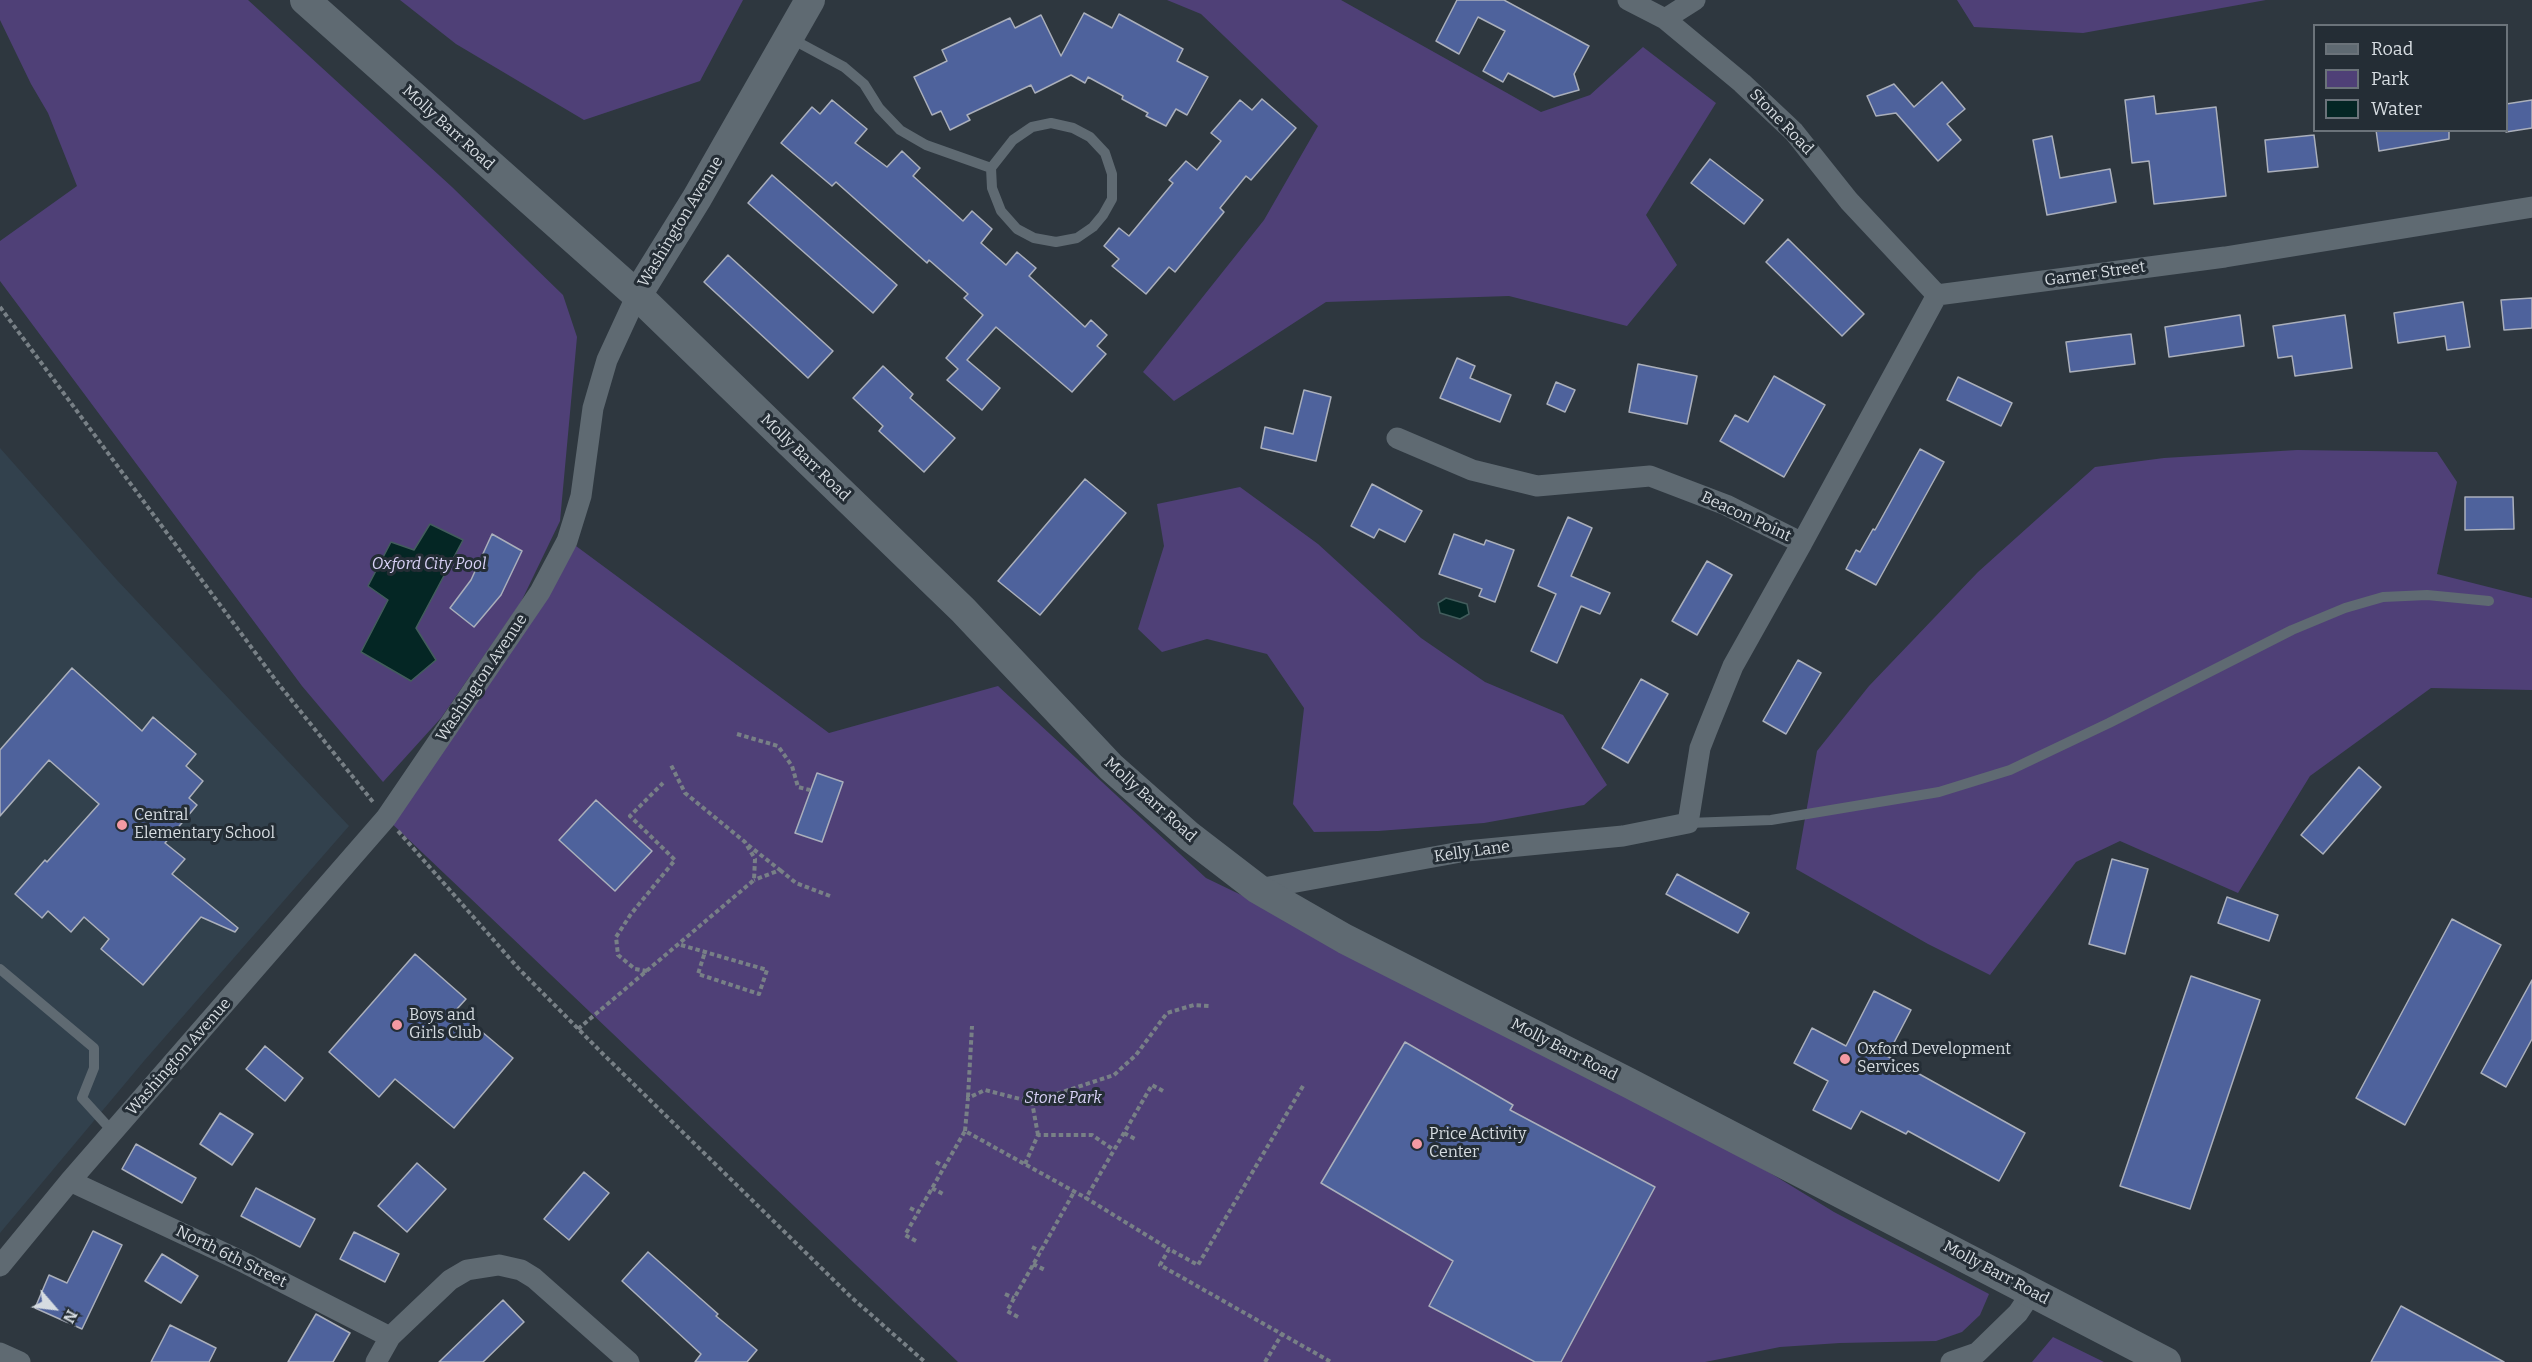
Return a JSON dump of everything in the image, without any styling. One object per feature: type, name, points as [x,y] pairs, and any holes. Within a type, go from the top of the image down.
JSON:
[{"type":"main road","name":"Molly Barr Road","points":[[305,0],[637,295],[963,610],[1111,767],[1189,836],[1258,889],[1345,939],[1614,1075],[2166,1362]]},
{"type":"main road","name":"Washington Avenue","points":[[637,295],[697,198],[810,0]]},
{"type":"street","name":"Stone Road","points":[[1628,0],[1665,20],[1742,83],[1800,138],[1849,201],[1937,295]]},
{"type":"street","points":[[1665,20],[1695,0]]},
{"type":"street","name":"Garner Street","points":[[1937,295],[2225,257],[2532,207]]},
{"type":"street","name":"Washington Avenue","points":[[0,1266],[70,1181],[386,818],[540,592],[567,541],[580,496],[593,408],[607,360],[637,295]]},
{"type":"street","points":[[1802,543],[1937,295]]},
{"type":"street","name":"Beacon Point","points":[[1397,438],[1472,470],[1537,486],[1650,476],[1726,505],[1802,543],[1733,666],[1711,719],[1700,748],[1688,823]]},
{"type":"street","name":"Kelly Lane","points":[[1258,889],[1466,851],[1623,836],[1688,823]]},
{"type":"street","name":"North 6th Street","points":[[70,1181],[241,1261],[390,1337]]},
{"type":"street","points":[[376,1362],[390,1337],[450,1280],[467,1270],[499,1265],[521,1270],[534,1278],[629,1362]]},
{"type":"street","points":[[1951,1362],[1977,1353],[2018,1313],[2032,1292]]},
{"type":"street","points":[[0,1353],[20,1362]]},
{"type":"lane","points":[[790,37],[844,67],[864,84],[879,108],[900,130],[926,145],[991,168]]},
{"type":"lane","points":[[1052,123],[1073,128],[1090,137],[1105,153],[1112,174],[1112,198],[1093,227],[1077,238],[1056,242],[1034,238],[1017,229],[1001,211],[992,188],[991,168],[1012,140],[1032,127],[1052,123]]},
{"type":"lane","points":[[1688,823],[1771,819],[1940,792],[2010,770],[2109,723],[2292,630],[2345,608],[2383,597],[2427,595],[2488,601]]},
{"type":"lane","points":[[0,969],[94,1048],[94,1068],[82,1098],[113,1132]]},
{"type":"path","points":[[0,307],[277,682],[386,818],[519,969],[578,1029],[851,1297],[925,1362]]},
{"type":"path","points":[[737,734],[778,746],[792,766],[798,787],[810,790]]},
{"type":"path","points":[[671,765],[685,793],[796,883],[830,896]]},
{"type":"path","points":[[648,971],[635,969],[618,956],[616,937],[675,860],[630,816],[663,783]]},
{"type":"path","points":[[745,842],[755,859],[754,880]]},
{"type":"path","points":[[578,1029],[754,880],[780,870]]},
{"type":"path","points":[[680,944],[767,970],[759,994],[698,974],[705,952]]},
{"type":"path","points":[[968,1098],[984,1090],[1032,1102],[1114,1075],[1136,1055],[1167,1013],[1194,1005],[1209,1006]]},
{"type":"path","points":[[916,1241],[905,1235],[965,1131],[972,1026]]},
{"type":"path","points":[[1086,1198],[1152,1085],[1162,1091]]},
{"type":"path","points":[[965,1131],[1086,1198],[1198,1266],[1302,1086]]},
{"type":"path","points":[[1025,1164],[1038,1135],[1032,1102]]},
{"type":"path","points":[[1124,1133],[1135,1139]]},
{"type":"path","points":[[1038,1135],[1092,1135],[1114,1150]]},
{"type":"path","points":[[936,1162],[945,1167]]},
{"type":"path","points":[[932,1188],[943,1194]]},
{"type":"path","points":[[1018,1317],[1007,1311],[1074,1192]]},
{"type":"path","points":[[910,1208],[918,1212]]},
{"type":"path","points":[[1032,1247],[1040,1251]]},
{"type":"path","points":[[1169,1249],[1160,1265],[1330,1362]]},
{"type":"path","points":[[1033,1264],[1045,1270]]},
{"type":"path","points":[[1005,1294],[1014,1298]]},
{"type":"path","points":[[1265,1362],[1282,1334]]},
{"type":"shaded area","points":[[0,448],[116,579],[349,826],[144,1061],[0,1233]]},
{"type":"green space","name":"Oxford City Pool","points":[[0,0],[248,0],[452,187],[563,295],[577,337],[560,521],[521,602],[441,718],[383,782],[302,686],[0,281],[0,241],[77,186],[48,113],[31,84],[0,20]]},
{"type":"green space","points":[[400,0],[743,0],[700,81],[584,120],[456,44]]},
{"type":"green space","points":[[1167,0],[1341,0],[1541,112],[1590,95],[1643,47],[1716,103],[1646,215],[1677,265],[1627,326],[1509,296],[1326,302],[1174,401],[1143,372],[1264,220],[1318,126],[1201,14]]},
{"type":"green space","points":[[1957,0],[2266,0],[2083,33],[1974,27]]},
{"type":"green space","points":[[2297,450],[2437,452],[2457,482],[2437,574],[2532,598],[2532,690],[2431,688],[2310,776],[2238,893],[2120,841],[2076,862],[1990,975],[1928,944],[1796,869],[1817,751],[1869,686],[1978,572],[2095,467],[2164,458]]},
{"type":"green space","points":[[1240,487],[1318,544],[1421,638],[1485,682],[1563,715],[1607,785],[1584,805],[1484,823],[1378,831],[1314,832],[1293,804],[1304,708],[1267,654],[1207,639],[1162,652],[1138,629],[1164,546],[1157,504]]},
{"type":"green space","name":"Stone Park","points":[[576,546],[829,733],[998,686],[1206,878],[1592,1064],[1834,1212],[1989,1294],[1980,1315],[1962,1332],[1936,1341],[1780,1347],[1705,1362],[958,1362],[386,818],[540,592]]},
{"type":"green space","points":[[2053,1337],[2104,1362],[2032,1362]]},
{"type":"water","points":[[430,524],[463,540],[416,628],[436,660],[411,681],[361,652],[388,600],[368,586],[391,542],[414,550]]},
{"type":"water","points":[[1446,598],[1467,604],[1469,614],[1460,619],[1440,613],[1438,603]]},
{"type":"building","points":[[1457,0],[1504,0],[1589,46],[1574,74],[1579,90],[1554,97],[1508,73],[1503,82],[1483,71],[1505,31],[1478,17],[1459,54],[1436,41]]},
{"type":"building","points":[[1084,13],[1112,28],[1119,14],[1183,49],[1177,61],[1208,77],[1187,115],[1176,109],[1166,126],[1146,116],[1148,113],[1122,99],[1123,96],[1088,77],[1085,83],[1071,75],[1035,93],[1031,85],[967,115],[970,120],[950,130],[941,111],[932,115],[914,77],[947,61],[942,50],[1010,18],[1015,28],[1041,15],[1061,56]]},
{"type":"building","points":[[1942,82],[1965,109],[1947,124],[1961,140],[1938,161],[1896,113],[1876,116],[1867,96],[1894,84],[1914,107]]},
{"type":"building","points":[[2154,96],[2156,114],[2216,107],[2226,196],[2154,204],[2149,161],[2132,163],[2125,100]]},
{"type":"building","points":[[1262,99],[1296,128],[1251,180],[1246,176],[1220,208],[1224,212],[1175,272],[1169,267],[1146,294],[1112,266],[1119,259],[1104,246],[1119,228],[1129,236],[1173,183],[1169,180],[1186,161],[1197,170],[1221,141],[1211,133],[1240,100],[1252,110]]},
{"type":"building","points":[[832,100],[867,129],[855,143],[887,167],[902,151],[920,168],[913,176],[963,221],[972,211],[992,229],[981,243],[1006,265],[1017,252],[1036,268],[1029,276],[1085,327],[1091,320],[1107,335],[1097,346],[1106,354],[1072,392],[996,327],[967,360],[1000,388],[982,410],[947,380],[958,369],[946,358],[983,315],[964,298],[968,294],[929,260],[927,263],[836,182],[832,186],[781,143],[812,107],[820,114]]},
{"type":"building","points":[[2532,100],[2532,128],[2508,132],[2508,104]]},
{"type":"building","points":[[2376,132],[2449,132],[2449,139],[2379,151]]},
{"type":"building","points":[[2314,135],[2318,167],[2268,172],[2265,140]]},
{"type":"building","points":[[2052,136],[2060,178],[2110,169],[2116,202],[2047,215],[2033,140]]},
{"type":"building","points":[[1710,159],[1763,200],[1744,224],[1691,183]]},
{"type":"building","points":[[772,175],[897,285],[873,313],[748,203]]},
{"type":"building","points":[[1788,239],[1864,314],[1842,336],[1766,262]]},
{"type":"building","points":[[728,255],[833,351],[808,378],[704,282]]},
{"type":"building","points":[[2532,298],[2532,328],[2504,330],[2501,300]]},
{"type":"building","points":[[2463,302],[2470,347],[2447,350],[2445,336],[2398,343],[2394,313]]},
{"type":"building","points":[[2240,315],[2244,346],[2169,357],[2165,327]]},
{"type":"building","points":[[2345,315],[2352,368],[2295,376],[2292,356],[2278,358],[2273,326]]},
{"type":"building","points":[[2131,334],[2135,364],[2070,372],[2066,342]]},
{"type":"building","points":[[1457,358],[1475,366],[1470,378],[1511,395],[1500,422],[1440,398]]},
{"type":"building","points":[[1638,364],[1697,376],[1687,424],[1629,412]]},
{"type":"building","points":[[883,366],[913,394],[910,398],[955,438],[924,472],[879,431],[883,426],[853,398]]},
{"type":"building","points":[[1774,376],[1825,405],[1784,477],[1720,441],[1735,415],[1748,422]]},
{"type":"building","points":[[1958,377],[2012,403],[2001,426],[1947,400]]},
{"type":"building","points":[[1556,382],[1575,390],[1565,412],[1547,404]]},
{"type":"building","points":[[1304,390],[1331,397],[1316,461],[1261,448],[1265,427],[1293,434]]},
{"type":"building","points":[[1920,449],[1944,462],[1876,585],[1846,569],[1856,550],[1860,552],[1873,529],[1875,530]]},
{"type":"building","points":[[1085,479],[1126,513],[1040,615],[998,581]]},
{"type":"building","points":[[1372,484],[1422,511],[1405,542],[1379,529],[1374,538],[1351,526]]},
{"type":"building","points":[[2465,497],[2513,497],[2514,529],[2465,530]]},
{"type":"building","points":[[1568,517],[1592,528],[1571,576],[1610,593],[1600,614],[1581,606],[1557,663],[1531,651],[1556,594],[1538,586]]},
{"type":"building","points":[[492,534],[522,551],[501,595],[474,627],[450,608],[471,580]]},
{"type":"building","points":[[1454,534],[1484,545],[1486,540],[1514,550],[1495,602],[1479,596],[1482,589],[1439,574]]},
{"type":"building","points":[[1707,561],[1732,575],[1697,635],[1672,621]]},
{"type":"building","points":[[1798,660],[1821,673],[1786,734],[1763,721]]},
{"type":"building","name":"Central Elementary School","points":[[72,668],[142,731],[153,717],[196,754],[186,766],[203,781],[189,798],[197,805],[165,843],[185,859],[172,874],[238,928],[235,932],[201,917],[143,985],[101,949],[109,939],[84,917],[71,932],[48,911],[42,918],[15,894],[99,804],[49,760],[0,816],[0,750]]},
{"type":"building","points":[[1641,679],[1668,694],[1628,763],[1602,748]]},
{"type":"building","points":[[2359,767],[2381,787],[2323,854],[2301,835]]},
{"type":"building","points":[[817,773],[843,782],[822,842],[795,833]]},
{"type":"building","points":[[596,800],[652,851],[615,891],[559,840]]},
{"type":"building","points":[[2112,859],[2148,869],[2125,954],[2089,944]]},
{"type":"building","points":[[1677,874],[1749,913],[1738,933],[1666,894]]},
{"type":"building","points":[[2227,897],[2278,915],[2269,941],[2218,923]]},
{"type":"building","points":[[2452,919],[2501,945],[2405,1125],[2356,1098]]},
{"type":"building","points":[[415,954],[466,999],[456,1010],[513,1058],[454,1128],[395,1079],[379,1097],[329,1052]]},
{"type":"building","points":[[2191,976],[2260,1000],[2190,1209],[2120,1186]]},
{"type":"building","points":[[2532,980],[2532,1039],[2506,1087],[2481,1073]]},
{"type":"building","name":"Oxford Development Services","points":[[1874,991],[1911,1010],[1887,1056],[2025,1133],[1999,1181],[1908,1131],[1906,1134],[1861,1111],[1851,1129],[1813,1110],[1828,1081],[1794,1063],[1812,1028],[1846,1046]]},
{"type":"building","points":[[1405,1042],[1513,1105],[1510,1110],[1655,1187],[1561,1362],[1535,1362],[1429,1306],[1453,1261],[1321,1183]]},
{"type":"building","points":[[265,1046],[303,1078],[285,1101],[246,1069]]},
{"type":"building","points":[[220,1113],[253,1134],[232,1165],[200,1144]]},
{"type":"building","points":[[136,1144],[196,1178],[182,1203],[122,1169]]},
{"type":"building","points":[[417,1163],[446,1189],[407,1232],[378,1206]]},
{"type":"building","points":[[584,1172],[609,1193],[569,1240],[544,1219]]},
{"type":"building","points":[[256,1188],[315,1219],[300,1247],[241,1216]]},
{"type":"building","points":[[93,1231],[122,1245],[82,1329],[35,1308],[49,1275],[67,1283]]},
{"type":"building","points":[[354,1232],[399,1254],[385,1282],[340,1259]]},
{"type":"building","points":[[648,1252],[718,1314],[716,1316],[757,1350],[747,1362],[695,1362],[701,1354],[622,1281]]},
{"type":"building","points":[[162,1254],[198,1276],[181,1303],[145,1281]]},
{"type":"building","points":[[503,1300],[524,1322],[483,1362],[439,1362]]},
{"type":"building","points":[[2401,1306],[2504,1362],[2371,1362]]},
{"type":"building","points":[[316,1314],[350,1333],[333,1362],[288,1362]]},
{"type":"building","points":[[170,1325],[216,1348],[209,1362],[151,1362]]},
{"type":"place","name":"Central Elementary School","points":[[122,825]]},
{"type":"place","name":"Boys and Girls Club","points":[[397,1025]]},
{"type":"place","name":"Oxford Development Services","points":[[1845,1059]]},
{"type":"place","name":"Price Activity Center","points":[[1417,1144]]}]
